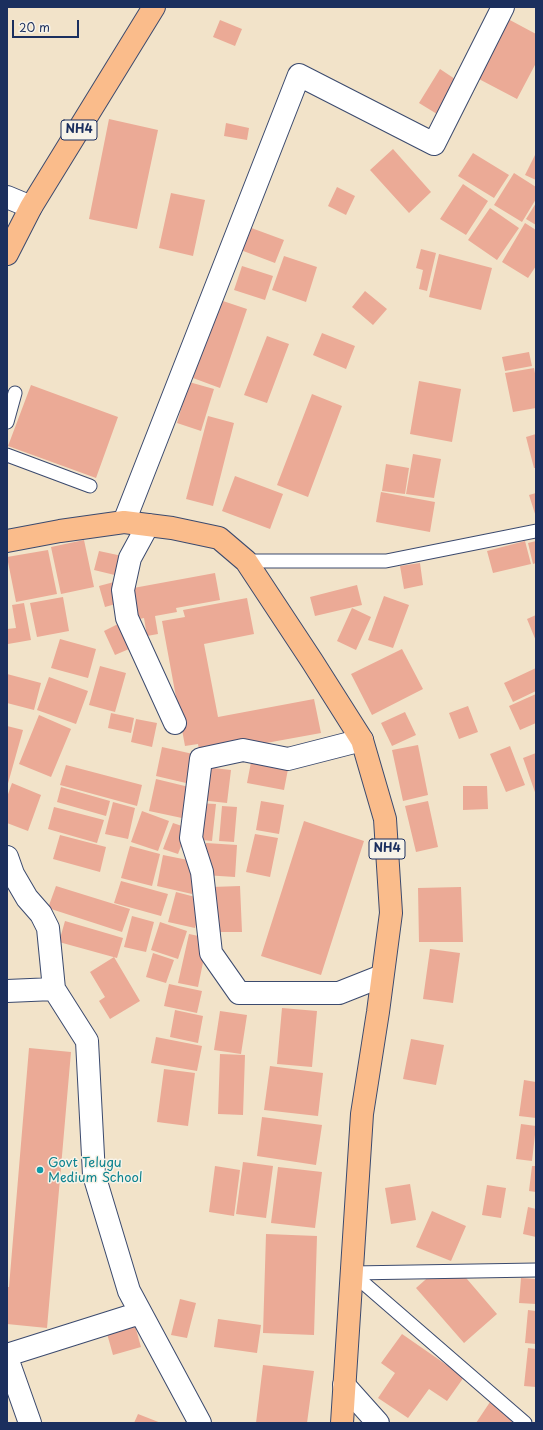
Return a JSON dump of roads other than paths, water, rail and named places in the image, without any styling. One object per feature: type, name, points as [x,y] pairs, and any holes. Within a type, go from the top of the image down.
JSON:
[{"type":"highway","name":"NH4","points":[[7,254],[32,207],[154,7]]},
{"type":"highway","name":"NH4","points":[[7,541],[60,531],[124,522],[172,528],[219,538],[246,561],[362,740],[385,819],[391,913],[362,1114],[342,1423]]},
{"type":"street","points":[[124,522],[300,75],[434,144],[503,7]]},
{"type":"street","points":[[7,197],[32,207]]},
{"type":"street","points":[[148,525],[130,558],[123,590],[127,618],[175,723]]},
{"type":"street","points":[[362,740],[288,759],[243,750],[201,759],[191,838],[202,872],[211,953],[239,993],[340,993],[382,976]]},
{"type":"street","points":[[7,857],[13,874],[27,898],[41,914],[48,928],[54,989],[88,1041],[94,1176],[128,1290],[200,1423]]},
{"type":"street","points":[[7,991],[54,989]]},
{"type":"street","points":[[30,1423],[7,1357],[140,1313]]},
{"type":"street","points":[[344,1385],[378,1423]]},
{"type":"lane","points":[[7,422],[15,393]]},
{"type":"lane","points":[[7,455],[90,486]]},
{"type":"lane","points":[[246,561],[386,561],[536,531]]},
{"type":"lane","points":[[352,1273],[536,1270]]},
{"type":"lane","points":[[352,1273],[525,1423]]},
{"type":"place","name":"Govt Telugu Medium School","points":[[40,1170]]}]
